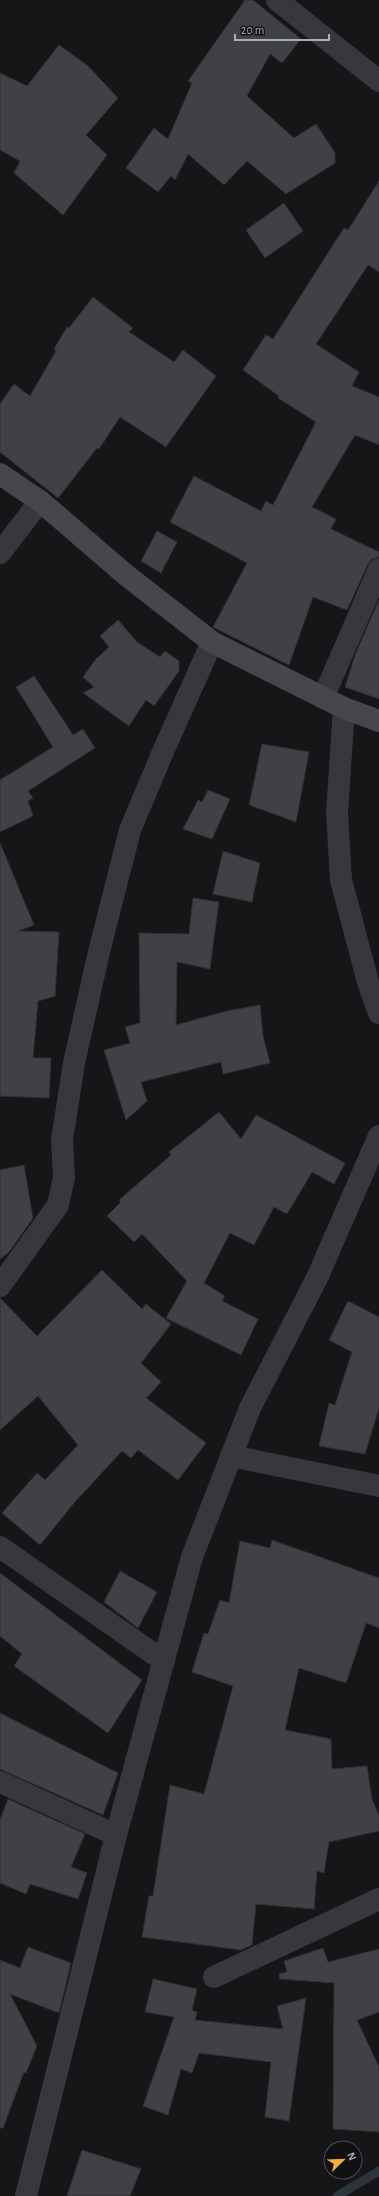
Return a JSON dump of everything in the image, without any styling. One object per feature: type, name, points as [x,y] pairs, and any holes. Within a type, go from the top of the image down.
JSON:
[{"type":"main road","points":[[0,474],[40,501],[126,575],[212,642],[344,708],[379,721]]},
{"type":"street","points":[[278,0],[379,81]]},
{"type":"street","points":[[0,553],[40,501]]},
{"type":"street","points":[[323,698],[379,569]]},
{"type":"street","points":[[0,1286],[58,1205],[64,1176],[62,1140],[74,1063],[99,952],[130,830],[212,642]]},
{"type":"street","points":[[344,708],[338,813],[341,880],[368,982],[379,1013]]},
{"type":"street","points":[[26,2196],[116,1834],[192,1558],[250,1408],[317,1278],[379,1136]]},
{"type":"street","points":[[231,1456],[379,1486]]},
{"type":"street","points":[[0,1546],[164,1661]]},
{"type":"street","points":[[0,1782],[116,1834]]},
{"type":"street","points":[[214,1977],[379,1899]]},
{"type":"building","points":[[245,0],[253,0],[301,39],[282,63],[270,54],[247,96],[294,138],[316,124],[335,153],[335,163],[286,194],[247,161],[224,185],[188,154],[175,180],[171,176],[158,192],[126,168],[154,128],[168,139],[192,83],[188,81]]},
{"type":"building","points":[[59,45],[88,66],[118,98],[86,135],[107,155],[63,215],[14,173],[20,161],[0,150],[0,73],[27,86]]},
{"type":"building","points":[[379,181],[379,272],[368,265],[316,344],[359,372],[352,386],[379,397],[379,445],[355,435],[312,507],[336,519],[331,529],[379,552],[379,557],[372,559],[368,564],[347,610],[313,597],[289,665],[213,627],[247,563],[170,522],[194,476],[261,511],[266,501],[273,505],[316,422],[278,398],[279,396],[243,370],[266,335],[273,339],[344,228],[348,230]]},
{"type":"building","points":[[284,203],[303,231],[265,258],[246,230]]},
{"type":"building","points":[[93,297],[133,328],[129,332],[174,362],[183,350],[216,376],[166,447],[120,417],[99,449],[97,448],[58,498],[0,452],[0,404],[14,384],[30,396],[56,351],[54,349],[67,327],[69,328]]},
{"type":"building","points":[[157,531],[177,542],[161,573],[141,561]]},
{"type":"building","points":[[379,600],[379,699],[345,687],[355,655]]},
{"type":"building","points":[[118,620],[137,642],[160,657],[165,651],[179,661],[179,671],[154,706],[146,700],[129,726],[83,693],[94,687],[83,677],[96,659],[109,647],[100,636]]},
{"type":"building","points":[[34,676],[73,735],[83,729],[95,748],[28,791],[33,798],[28,801],[33,816],[0,832],[0,780],[53,747],[16,687]]},
{"type":"building","points":[[262,744],[309,752],[296,822],[249,805]]},
{"type":"building","points":[[208,790],[230,799],[212,839],[183,829],[198,800],[202,802]]},
{"type":"building","points":[[0,843],[34,925],[18,931],[59,932],[55,996],[38,1001],[33,1058],[51,1058],[49,1098],[0,1096]]},
{"type":"building","points":[[223,851],[260,863],[252,902],[213,894]]},
{"type":"building","points":[[193,898],[219,902],[210,969],[177,962],[176,1025],[227,1011],[260,1005],[263,1036],[270,1063],[223,1074],[221,1062],[141,1082],[147,1101],[126,1120],[104,1050],[130,1043],[125,1027],[140,1023],[139,933],[189,934]]},
{"type":"building","points":[[219,1112],[241,1139],[256,1115],[345,1163],[334,1184],[312,1172],[287,1214],[274,1207],[254,1245],[230,1233],[204,1283],[225,1296],[222,1301],[258,1319],[241,1355],[166,1318],[187,1281],[142,1234],[134,1242],[107,1216],[121,1202],[119,1200],[171,1155],[169,1152]]},
{"type":"building","points":[[24,1165],[33,1218],[9,1252],[0,1259],[0,1170]]},
{"type":"building","points":[[102,1270],[142,1309],[146,1304],[171,1324],[141,1363],[161,1382],[146,1398],[206,1443],[178,1480],[138,1450],[131,1458],[122,1451],[74,1503],[40,1545],[2,1513],[37,1473],[45,1480],[78,1445],[38,1396],[0,1430],[0,1298],[37,1336]]},
{"type":"building","points":[[348,1301],[379,1317],[379,1408],[365,1454],[319,1446],[329,1403],[335,1405],[352,1352],[329,1340]]},
{"type":"building","points":[[272,1540],[379,1578],[379,1628],[366,1623],[346,1683],[299,1668],[285,1730],[331,1739],[332,1769],[367,1766],[372,1799],[379,1816],[379,1831],[329,1842],[324,1873],[317,1871],[314,1909],[256,1904],[252,1945],[241,1950],[142,1937],[149,1896],[153,1896],[170,1785],[204,1794],[233,1686],[192,1672],[204,1633],[208,1634],[220,1600],[229,1603],[240,1541],[270,1548]]},
{"type":"building","points":[[120,1571],[157,1592],[138,1628],[104,1602]]},
{"type":"building","points":[[0,1573],[142,1680],[108,1733],[14,1666],[22,1654],[0,1636]]},
{"type":"building","points":[[0,1713],[118,1773],[103,1815],[0,1769]]},
{"type":"building","points":[[8,1799],[85,1834],[71,1867],[87,1873],[78,1899],[30,1884],[26,1894],[0,1883],[0,1820]]},
{"type":"building","points":[[28,1947],[71,1963],[59,2013],[10,1994],[37,2046],[26,2073],[24,2072],[3,2128],[0,2128],[0,1960],[20,1968]]},
{"type":"building","points":[[323,1948],[328,1962],[379,1949],[379,2012],[357,2020],[379,2067],[379,2132],[333,2129],[334,1983],[280,1979],[279,1974],[287,1972],[284,1961]]},
{"type":"building","points":[[153,1979],[197,1989],[192,2010],[197,2012],[195,2020],[283,2029],[277,2006],[306,1998],[289,2121],[265,2117],[271,2062],[199,2053],[192,2073],[181,2069],[168,2115],[143,2106],[174,2017],[145,2012]]},
{"type":"building","points":[[82,2150],[141,2169],[130,2196],[67,2196]]},
{"type":"waterway","points":[[337,2196],[379,2171]]}]
